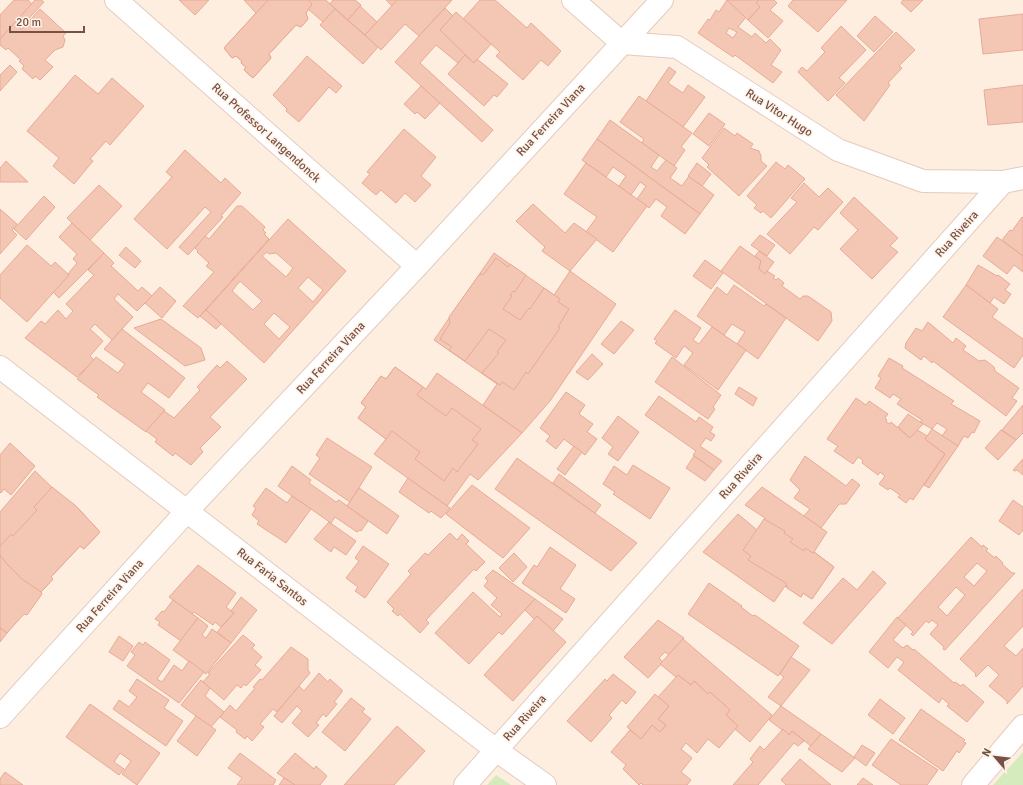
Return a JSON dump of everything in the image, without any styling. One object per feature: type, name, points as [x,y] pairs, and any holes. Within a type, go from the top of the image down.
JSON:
[{"type":"street","name":"Rua Professor Langendonck","points":[[116,0],[417,266]]},
{"type":"street","points":[[573,0],[622,43]]},
{"type":"street","name":"Rua Ferreira Viana","points":[[0,717],[188,511],[417,266],[662,0]]},
{"type":"street","name":"Rua Vitor Hugo","points":[[622,43],[677,47],[838,150],[923,181],[1013,180]]},
{"type":"street","name":"Rua Riveira","points":[[465,785],[1013,180]]},
{"type":"street","name":"Rua Faria Santos","points":[[0,368],[188,511],[496,750],[545,785]]},
{"type":"street","points":[[973,785],[1023,726]]},
{"type":"green space","points":[[1023,752],[1023,785],[993,785]]},
{"type":"green space","points":[[496,775],[511,785],[487,785]]},
{"type":"building","points":[[14,0],[28,0],[32,4],[0,39],[0,15]]},
{"type":"building","points":[[35,0],[41,0],[44,2],[20,28],[22,29],[40,9],[66,33],[63,36],[65,40],[63,47],[55,50],[45,60],[53,67],[40,80],[35,76],[33,79],[22,69],[24,66],[19,61],[21,60],[8,48],[6,50],[0,45],[0,39]]},
{"type":"building","points":[[179,0],[209,0],[195,15]]},
{"type":"building","points":[[244,0],[326,0],[335,9],[323,22],[308,9],[306,13],[308,19],[301,27],[296,25],[269,54],[271,58],[253,78],[244,70],[246,67],[241,63],[242,61],[236,56],[232,58],[224,48],[256,13]]},
{"type":"building","points":[[268,0],[308,0],[312,4],[306,13],[308,19],[301,27],[296,25],[269,54],[271,58],[253,78],[244,70],[246,67],[241,63],[242,61],[236,56],[232,58],[224,48]]},
{"type":"building","points":[[333,0],[355,0],[361,5],[348,20],[330,4]]},
{"type":"building","points":[[386,0],[397,0],[392,6]]},
{"type":"building","points":[[397,0],[452,0],[419,36],[405,24],[381,50],[365,35]]},
{"type":"building","points":[[480,0],[495,0],[527,28],[531,23],[561,51],[548,66],[541,60],[523,80],[496,56],[500,52],[463,19]]},
{"type":"building","points":[[727,0],[746,17],[738,27],[752,37],[755,33],[766,43],[770,39],[781,50],[771,65],[782,72],[773,83],[735,55],[733,57],[698,33],[708,19],[710,20],[716,10],[719,12]],"holes":[[[729,28],[737,32],[733,38],[726,33]]]},
{"type":"building","points":[[727,0],[759,0],[756,3],[760,7],[748,20]]},
{"type":"building","points":[[759,0],[774,0],[777,3],[770,10],[783,21],[768,38],[748,20],[760,7],[756,3]]},
{"type":"building","points":[[793,0],[847,0],[818,32],[788,6]]},
{"type":"building","points":[[903,0],[923,0],[911,12],[901,3]]},
{"type":"building","points":[[360,6],[377,22],[365,35],[348,20]]},
{"type":"building","points":[[445,8],[453,16],[440,30],[466,54],[458,63],[436,45],[420,63],[493,130],[482,142],[395,62]]},
{"type":"building","points":[[335,9],[378,47],[363,64],[320,25]]},
{"type":"building","points":[[456,12],[491,44],[474,63],[440,30]]},
{"type":"building","points":[[1023,14],[1023,50],[983,54],[979,19]]},
{"type":"building","points":[[875,16],[893,32],[874,52],[857,36]]},
{"type":"building","points":[[841,26],[866,50],[839,78],[845,83],[828,101],[798,72],[802,67],[807,71],[825,52],[821,48]]},
{"type":"building","points":[[896,32],[915,50],[899,66],[902,68],[888,83],[890,85],[864,121],[836,95]]},
{"type":"building","points":[[465,55],[474,63],[477,59],[508,84],[497,97],[494,95],[484,106],[448,74]]},
{"type":"building","points":[[307,56],[342,86],[336,93],[329,87],[299,122],[286,111],[287,109],[273,95]]},
{"type":"building","points":[[10,65],[17,72],[0,91],[0,75]]},
{"type":"building","points":[[669,67],[676,72],[668,83],[683,93],[688,85],[705,97],[683,127],[646,101]]},
{"type":"building","points":[[75,75],[98,94],[112,78],[144,106],[110,145],[106,141],[90,159],[93,161],[74,184],[53,166],[59,158],[27,131]]},
{"type":"building","points":[[1023,85],[1023,122],[988,125],[984,90]]},
{"type":"building","points":[[421,86],[440,103],[425,119],[417,112],[415,114],[404,104]]},
{"type":"building","points":[[639,96],[692,133],[681,147],[685,150],[674,166],[642,143],[644,139],[620,122]]},
{"type":"building","points":[[709,113],[725,124],[709,146],[693,134]]},
{"type":"building","points":[[610,120],[659,155],[651,167],[657,171],[666,160],[677,168],[670,178],[682,186],[689,176],[714,195],[700,214],[597,139]]},
{"type":"building","points":[[724,128],[735,136],[737,133],[753,144],[750,148],[759,151],[761,161],[767,166],[739,196],[707,167],[709,165],[702,158]]},
{"type":"building","points":[[404,129],[436,157],[421,176],[431,185],[415,202],[405,193],[396,203],[381,190],[376,195],[362,183],[370,174],[367,172]]},
{"type":"building","points":[[597,139],[700,214],[685,234],[661,216],[667,207],[656,199],[649,208],[637,199],[646,186],[640,182],[631,195],[619,186],[626,176],[613,167],[606,177],[582,160]]},
{"type":"building","points":[[185,150],[221,183],[225,178],[241,193],[221,216],[223,217],[188,255],[179,247],[211,212],[205,207],[167,249],[134,219],[172,177],[166,172]]},
{"type":"building","points":[[6,161],[28,182],[0,182],[0,168]]},
{"type":"building","points":[[776,162],[785,169],[788,165],[805,179],[771,218],[763,211],[761,213],[754,208],[757,205],[747,196]]},
{"type":"building","points":[[586,163],[647,206],[613,252],[586,232],[597,217],[564,194]]},
{"type":"building","points":[[697,163],[711,174],[702,186],[688,176]]},
{"type":"building","points":[[804,183],[819,197],[828,188],[843,202],[818,230],[814,227],[790,254],[767,234],[797,202],[791,198]]},
{"type":"building","points":[[99,185],[122,206],[90,240],[67,218]]},
{"type":"building","points":[[44,196],[55,207],[26,240],[14,229]]},
{"type":"building","points":[[854,197],[898,238],[890,246],[898,252],[872,279],[840,249],[858,230],[840,213]]},
{"type":"building","points":[[533,204],[565,233],[574,223],[597,239],[570,271],[542,251],[545,247],[516,221]]},
{"type":"building","points":[[237,206],[242,206],[265,227],[263,230],[266,233],[264,234],[269,239],[198,318],[183,306],[214,272],[206,266],[209,263],[197,252],[198,251],[195,248],[205,236],[209,239]]},
{"type":"building","points":[[0,209],[17,224],[12,230],[17,235],[0,254]]},
{"type":"building","points":[[1022,217],[1023,256],[1002,240],[1010,230],[1012,231]]},
{"type":"building","points":[[288,219],[346,271],[264,363],[206,310]],"holes":[[[267,252],[269,254],[276,253],[293,268],[286,277],[262,256]],[[308,277],[323,290],[313,302],[298,288]],[[240,281],[262,301],[253,310],[232,291]],[[274,313],[290,327],[279,339],[264,324]]]},
{"type":"building","points":[[72,223],[104,253],[59,298],[53,292],[77,263],[73,259],[77,254],[59,237]]},
{"type":"building","points":[[760,235],[775,245],[767,256],[751,245]]},
{"type":"building","points":[[997,237],[1023,256],[1023,272],[1014,265],[1007,274],[983,256]]},
{"type":"building","points":[[27,245],[51,266],[55,262],[69,275],[27,322],[0,298],[0,275]]},
{"type":"building","points":[[740,246],[761,261],[759,269],[765,274],[767,271],[775,276],[773,278],[776,280],[778,278],[784,283],[782,286],[800,299],[803,296],[808,296],[831,312],[832,321],[818,341],[721,271]]},
{"type":"building","points":[[126,247],[141,261],[135,268],[119,255]]},
{"type":"building","points":[[759,251],[774,262],[765,274],[759,269],[761,261],[755,256]]},
{"type":"building","points":[[104,253],[114,263],[111,266],[138,291],[142,287],[152,296],[137,311],[118,294],[114,299],[133,317],[112,340],[95,324],[90,329],[103,341],[90,356],[94,360],[77,377],[25,338],[41,321],[45,324],[58,310],[66,319],[73,311],[66,304],[94,275],[88,270]]},
{"type":"building","points":[[494,253],[554,295],[570,271],[616,304],[550,401],[522,433],[483,405],[497,384],[434,340]]},
{"type":"building","points":[[496,258],[508,267],[510,264],[526,275],[515,292],[513,291],[510,295],[512,296],[503,309],[520,320],[529,308],[530,309],[544,288],[560,299],[558,302],[569,309],[558,327],[560,328],[528,374],[526,372],[514,390],[502,382],[500,385],[482,373],[499,353],[497,352],[506,340],[489,329],[465,361],[449,350],[452,347],[440,339],[450,323],[449,317],[479,275],[484,274]]},
{"type":"building","points":[[705,260],[723,273],[711,289],[693,276]]},
{"type":"building","points":[[978,265],[997,276],[998,275],[1010,284],[1005,290],[1011,294],[1004,304],[994,297],[990,303],[966,285]]},
{"type":"building","points":[[734,285],[764,306],[766,304],[786,318],[758,359],[737,344],[745,332],[732,324],[724,335],[697,316],[717,287],[727,295]]},
{"type":"building","points":[[966,285],[998,309],[992,317],[1023,339],[1023,355],[1014,368],[943,317]]},
{"type":"building","points":[[160,287],[176,301],[162,318],[145,303]]},
{"type":"building","points":[[206,310],[221,324],[216,329],[200,316]]},
{"type":"building","points":[[675,310],[701,328],[693,340],[699,344],[712,327],[746,350],[718,390],[684,365],[693,353],[684,346],[676,358],[655,343],[657,341],[654,339]]},
{"type":"building","points":[[161,319],[201,348],[205,360],[185,366],[134,328]]},
{"type":"building","points":[[621,321],[634,330],[614,354],[601,344]]},
{"type":"building","points":[[928,322],[953,343],[956,338],[966,346],[963,350],[979,361],[985,360],[994,367],[995,371],[1019,388],[1012,398],[1017,401],[1006,416],[933,361],[932,363],[924,356],[921,360],[905,348],[906,343],[916,328],[922,331]]},
{"type":"building","points":[[122,329],[185,378],[169,398],[148,383],[141,392],[165,410],[146,432],[97,397],[99,395],[77,379],[96,357],[118,373],[125,364],[104,349]]},
{"type":"building","points":[[592,354],[603,364],[588,380],[576,372]]},
{"type":"building","points":[[672,357],[721,395],[713,407],[715,409],[708,419],[655,382]]},
{"type":"building","points":[[889,358],[954,401],[951,404],[980,421],[974,433],[972,432],[968,438],[964,436],[958,446],[942,436],[947,429],[937,423],[932,429],[920,422],[922,420],[897,404],[901,399],[893,394],[890,398],[875,388],[881,378],[878,376]]},
{"type":"building","points":[[227,361],[247,379],[210,417],[221,427],[200,448],[203,452],[191,465],[175,453],[173,456],[155,442],[157,439],[146,431],[164,411],[174,418],[200,390],[197,387],[217,365],[220,368]]},
{"type":"building","points":[[395,367],[426,389],[437,373],[522,433],[478,480],[470,474],[447,506],[374,454],[386,439],[358,418],[366,407],[361,403],[381,376],[386,379]]},
{"type":"building","points":[[395,367],[423,387],[417,395],[446,416],[452,408],[481,429],[472,440],[478,444],[457,472],[453,468],[444,481],[415,459],[420,452],[392,431],[386,439],[358,418],[366,407],[361,403],[381,376],[386,379]]},
{"type":"building","points":[[739,387],[757,398],[753,406],[735,394]]},
{"type":"building","points":[[566,392],[585,405],[579,414],[593,424],[587,432],[597,439],[585,455],[564,439],[556,449],[546,441],[550,436],[540,428]]},
{"type":"building","points":[[659,396],[696,422],[699,417],[713,427],[710,432],[715,435],[711,441],[706,438],[700,446],[722,461],[714,470],[693,455],[696,451],[645,415]]},
{"type":"building","points":[[856,398],[866,405],[869,401],[888,414],[885,418],[887,420],[886,422],[890,424],[891,422],[910,438],[916,429],[927,436],[925,439],[945,454],[913,500],[910,498],[906,503],[898,497],[900,495],[890,488],[888,490],[879,484],[885,476],[880,472],[878,475],[862,463],[863,460],[858,457],[853,464],[834,451],[838,446],[827,439]]},
{"type":"building","points":[[1023,405],[1023,433],[1016,440],[1002,430]]},
{"type":"building","points":[[908,414],[923,424],[910,438],[898,427]]},
{"type":"building","points":[[618,416],[639,432],[618,461],[608,454],[613,447],[602,438]]},
{"type":"building","points":[[932,429],[958,446],[929,488],[924,485],[945,454],[925,439]]},
{"type":"building","points":[[1001,430],[1016,440],[998,460],[985,448]]},
{"type":"building","points":[[327,438],[372,467],[350,502],[309,474],[320,458],[316,455]]},
{"type":"building","points":[[10,443],[35,466],[11,495],[4,489],[1,493],[0,492],[0,455]]},
{"type":"building","points":[[574,446],[582,452],[565,475],[557,469]]},
{"type":"building","points":[[694,456],[714,470],[705,481],[686,468]]},
{"type":"building","points":[[805,456],[846,486],[852,479],[860,485],[846,504],[839,504],[821,528],[804,516],[810,509],[794,498],[800,490],[790,480]]},
{"type":"building","points":[[517,458],[637,543],[611,571],[495,489]]},
{"type":"building","points":[[1023,459],[1023,475],[1017,470],[1013,470]]},
{"type":"building","points":[[633,465],[670,488],[650,519],[613,494],[615,492],[603,484],[614,466],[627,475]]},
{"type":"building","points":[[292,466],[311,480],[309,483],[336,502],[339,500],[368,521],[361,531],[360,530],[357,532],[335,517],[331,523],[278,486]]},
{"type":"building","points":[[35,471],[62,497],[76,506],[100,532],[84,549],[80,546],[51,577],[53,579],[41,592],[42,594],[27,615],[24,614],[7,633],[0,628],[0,512]]},
{"type":"building","points":[[559,474],[601,505],[595,513],[553,483]]},
{"type":"building","points":[[408,478],[450,508],[441,518],[431,511],[429,513],[399,492]]},
{"type":"building","points":[[472,485],[530,528],[503,558],[446,514]]},
{"type":"building","points":[[52,487],[76,506],[100,532],[84,549],[80,546],[51,577],[53,579],[41,592],[22,579],[7,564],[0,555],[0,546],[11,534],[13,536],[37,510],[34,507]]},
{"type":"building","points":[[762,487],[827,532],[814,552],[834,567],[812,599],[803,593],[801,597],[785,586],[774,602],[703,552],[738,514],[757,530],[765,518],[745,505]]},
{"type":"building","points":[[266,488],[287,503],[292,496],[311,509],[286,543],[257,524],[259,521],[252,515],[256,508],[253,506]]},
{"type":"building","points":[[359,488],[399,516],[387,534],[347,506]]},
{"type":"building","points":[[1013,500],[1023,507],[1023,530],[1019,535],[999,521]]},
{"type":"building","points":[[764,519],[785,531],[784,533],[793,539],[790,542],[804,551],[805,548],[813,553],[814,552],[834,567],[812,599],[803,593],[801,597],[787,588],[786,583],[748,560],[751,556],[743,550]]},
{"type":"building","points":[[329,522],[356,541],[346,555],[334,547],[331,552],[314,539]]},
{"type":"building","points":[[450,533],[457,540],[462,534],[469,541],[466,544],[485,562],[476,571],[474,569],[426,620],[429,623],[420,633],[400,614],[398,616],[392,611],[394,609],[387,602],[411,574],[408,571],[425,553],[428,555]]},
{"type":"building","points":[[971,537],[982,547],[983,545],[988,549],[986,551],[995,558],[996,556],[1012,573],[1015,573],[945,650],[943,649],[944,647],[930,634],[938,625],[932,620],[929,623],[926,621],[913,636],[911,634],[913,632],[898,618]],"holes":[[[977,563],[987,571],[974,586],[964,577]],[[956,587],[965,595],[947,616],[938,607]]]},
{"type":"building","points":[[363,546],[389,564],[365,598],[355,591],[358,587],[346,578],[359,561],[355,558]]},
{"type":"building","points":[[550,547],[576,565],[560,589],[575,599],[566,613],[522,583],[534,565],[537,567]]},
{"type":"building","points":[[514,553],[527,567],[513,582],[499,568]]},
{"type":"building","points":[[198,565],[236,593],[226,607],[234,613],[221,627],[215,622],[213,625],[194,612],[192,614],[169,597]]},
{"type":"building","points":[[493,570],[535,599],[502,635],[499,632],[469,664],[435,633],[473,592],[500,617],[502,614],[491,605],[497,598],[484,586],[488,581],[485,578]]},
{"type":"building","points":[[873,571],[886,583],[832,644],[803,623],[843,578],[857,590]]},
{"type":"building","points":[[709,583],[742,606],[741,607],[753,616],[755,615],[799,646],[778,676],[688,614]]},
{"type":"building","points":[[1023,589],[1023,626],[1004,646],[1016,656],[1023,648],[1023,686],[1007,704],[1007,701],[989,686],[999,675],[988,665],[976,677],[976,674],[960,659]]},
{"type":"building","points":[[241,597],[257,610],[231,643],[217,632],[234,613],[231,611]]},
{"type":"building","points":[[535,599],[563,619],[553,631],[537,616],[534,619],[525,610]]},
{"type":"building","points":[[173,600],[198,618],[181,641],[158,625],[160,622],[155,619],[162,611],[164,612]]},
{"type":"building","points":[[537,616],[566,642],[513,701],[484,675]]},
{"type":"building","points":[[897,617],[906,625],[893,640],[903,648],[907,645],[913,650],[914,649],[954,683],[955,682],[961,686],[963,684],[984,702],[967,722],[947,706],[949,704],[942,698],[939,703],[898,670],[904,662],[897,657],[888,668],[869,652]]},
{"type":"building","points":[[198,618],[208,626],[202,635],[206,638],[212,629],[231,643],[206,674],[173,650]]},
{"type":"building","points":[[658,620],[684,638],[669,655],[665,652],[659,658],[663,662],[648,678],[624,657]]},
{"type":"building","points":[[0,628],[7,633],[0,642]]},
{"type":"building","points":[[243,635],[255,645],[252,648],[262,657],[255,665],[261,670],[246,686],[244,684],[241,688],[237,685],[224,700],[203,682],[210,674],[208,673]]},
{"type":"building","points":[[119,636],[133,646],[123,661],[109,652]]},
{"type":"building","points":[[683,639],[772,715],[750,742],[735,729],[738,726],[726,715],[730,710],[710,692],[708,694],[694,681],[691,685],[678,675],[676,677],[660,664]]},
{"type":"building","points":[[139,642],[143,645],[145,642],[170,660],[157,679],[162,682],[174,665],[182,671],[189,661],[204,672],[179,703],[127,666],[135,655],[131,652]]},
{"type":"building","points":[[291,647],[308,659],[308,670],[310,673],[277,712],[273,709],[260,724],[264,727],[252,741],[247,736],[245,739],[236,732],[237,730],[220,717],[230,705],[236,711],[255,688],[253,687],[260,679],[262,680]]},
{"type":"building","points":[[791,657],[810,670],[781,706],[768,697],[784,677],[780,674]]},
{"type":"building","points":[[319,673],[328,682],[330,679],[342,690],[342,692],[334,702],[337,704],[326,717],[323,714],[316,723],[319,725],[308,737],[292,723],[302,711],[297,706],[282,723],[274,716],[299,686],[304,691]]},
{"type":"building","points":[[613,674],[636,692],[626,704],[622,700],[609,715],[612,718],[591,742],[567,721],[605,679],[607,681]]},
{"type":"building","points":[[678,675],[691,685],[694,681],[708,694],[710,692],[730,710],[726,715],[738,726],[719,748],[708,739],[697,753],[686,743],[681,749],[692,758],[681,772],[691,780],[687,785],[643,785],[641,783],[639,785],[623,769],[626,765],[611,752],[630,730],[641,739],[652,725],[660,732],[666,725],[658,719],[669,706],[658,697]]},
{"type":"building","points":[[137,679],[169,700],[164,708],[183,721],[166,746],[113,709],[119,700],[129,707],[137,697],[129,691]]},
{"type":"building","points":[[201,680],[210,688],[205,696],[224,712],[211,727],[181,705]]},
{"type":"building","points":[[655,694],[669,706],[658,719],[666,725],[660,732],[652,725],[641,739],[627,727]]},
{"type":"building","points":[[351,698],[365,709],[362,712],[371,719],[345,751],[322,732]]},
{"type":"building","points":[[880,699],[905,718],[893,734],[868,715]]},
{"type":"building","points":[[90,704],[160,753],[137,785],[122,774],[131,761],[120,753],[114,762],[124,769],[119,775],[66,737]]},
{"type":"building","points":[[781,706],[821,734],[811,746],[792,731],[789,735],[769,720]]},
{"type":"building","points":[[921,709],[965,740],[963,742],[966,743],[959,753],[957,751],[943,771],[899,740]]},
{"type":"building","points":[[196,716],[216,730],[197,756],[177,741]]},
{"type":"building","points":[[397,726],[425,751],[394,785],[344,785]]},
{"type":"building","points":[[783,729],[789,735],[792,731],[804,741],[798,746],[794,743],[758,785],[733,785],[753,762],[750,759],[760,746],[764,750]]},
{"type":"building","points":[[821,734],[855,758],[842,772],[808,749]]},
{"type":"building","points":[[891,739],[938,770],[927,785],[901,785],[872,765]]},
{"type":"building","points":[[862,745],[875,753],[866,766],[854,757]]},
{"type":"building","points":[[240,753],[276,780],[273,785],[237,785],[242,778],[228,768]]},
{"type":"building","points":[[295,753],[314,769],[316,766],[327,776],[320,785],[295,785],[277,773]]},
{"type":"building","points":[[800,759],[831,785],[786,785],[781,780]]},
{"type":"building","points":[[5,772],[23,785],[0,785],[0,779]]},
{"type":"building","points":[[284,778],[295,785],[279,785]]},
{"type":"building","points":[[863,778],[873,785],[857,785]]}]
